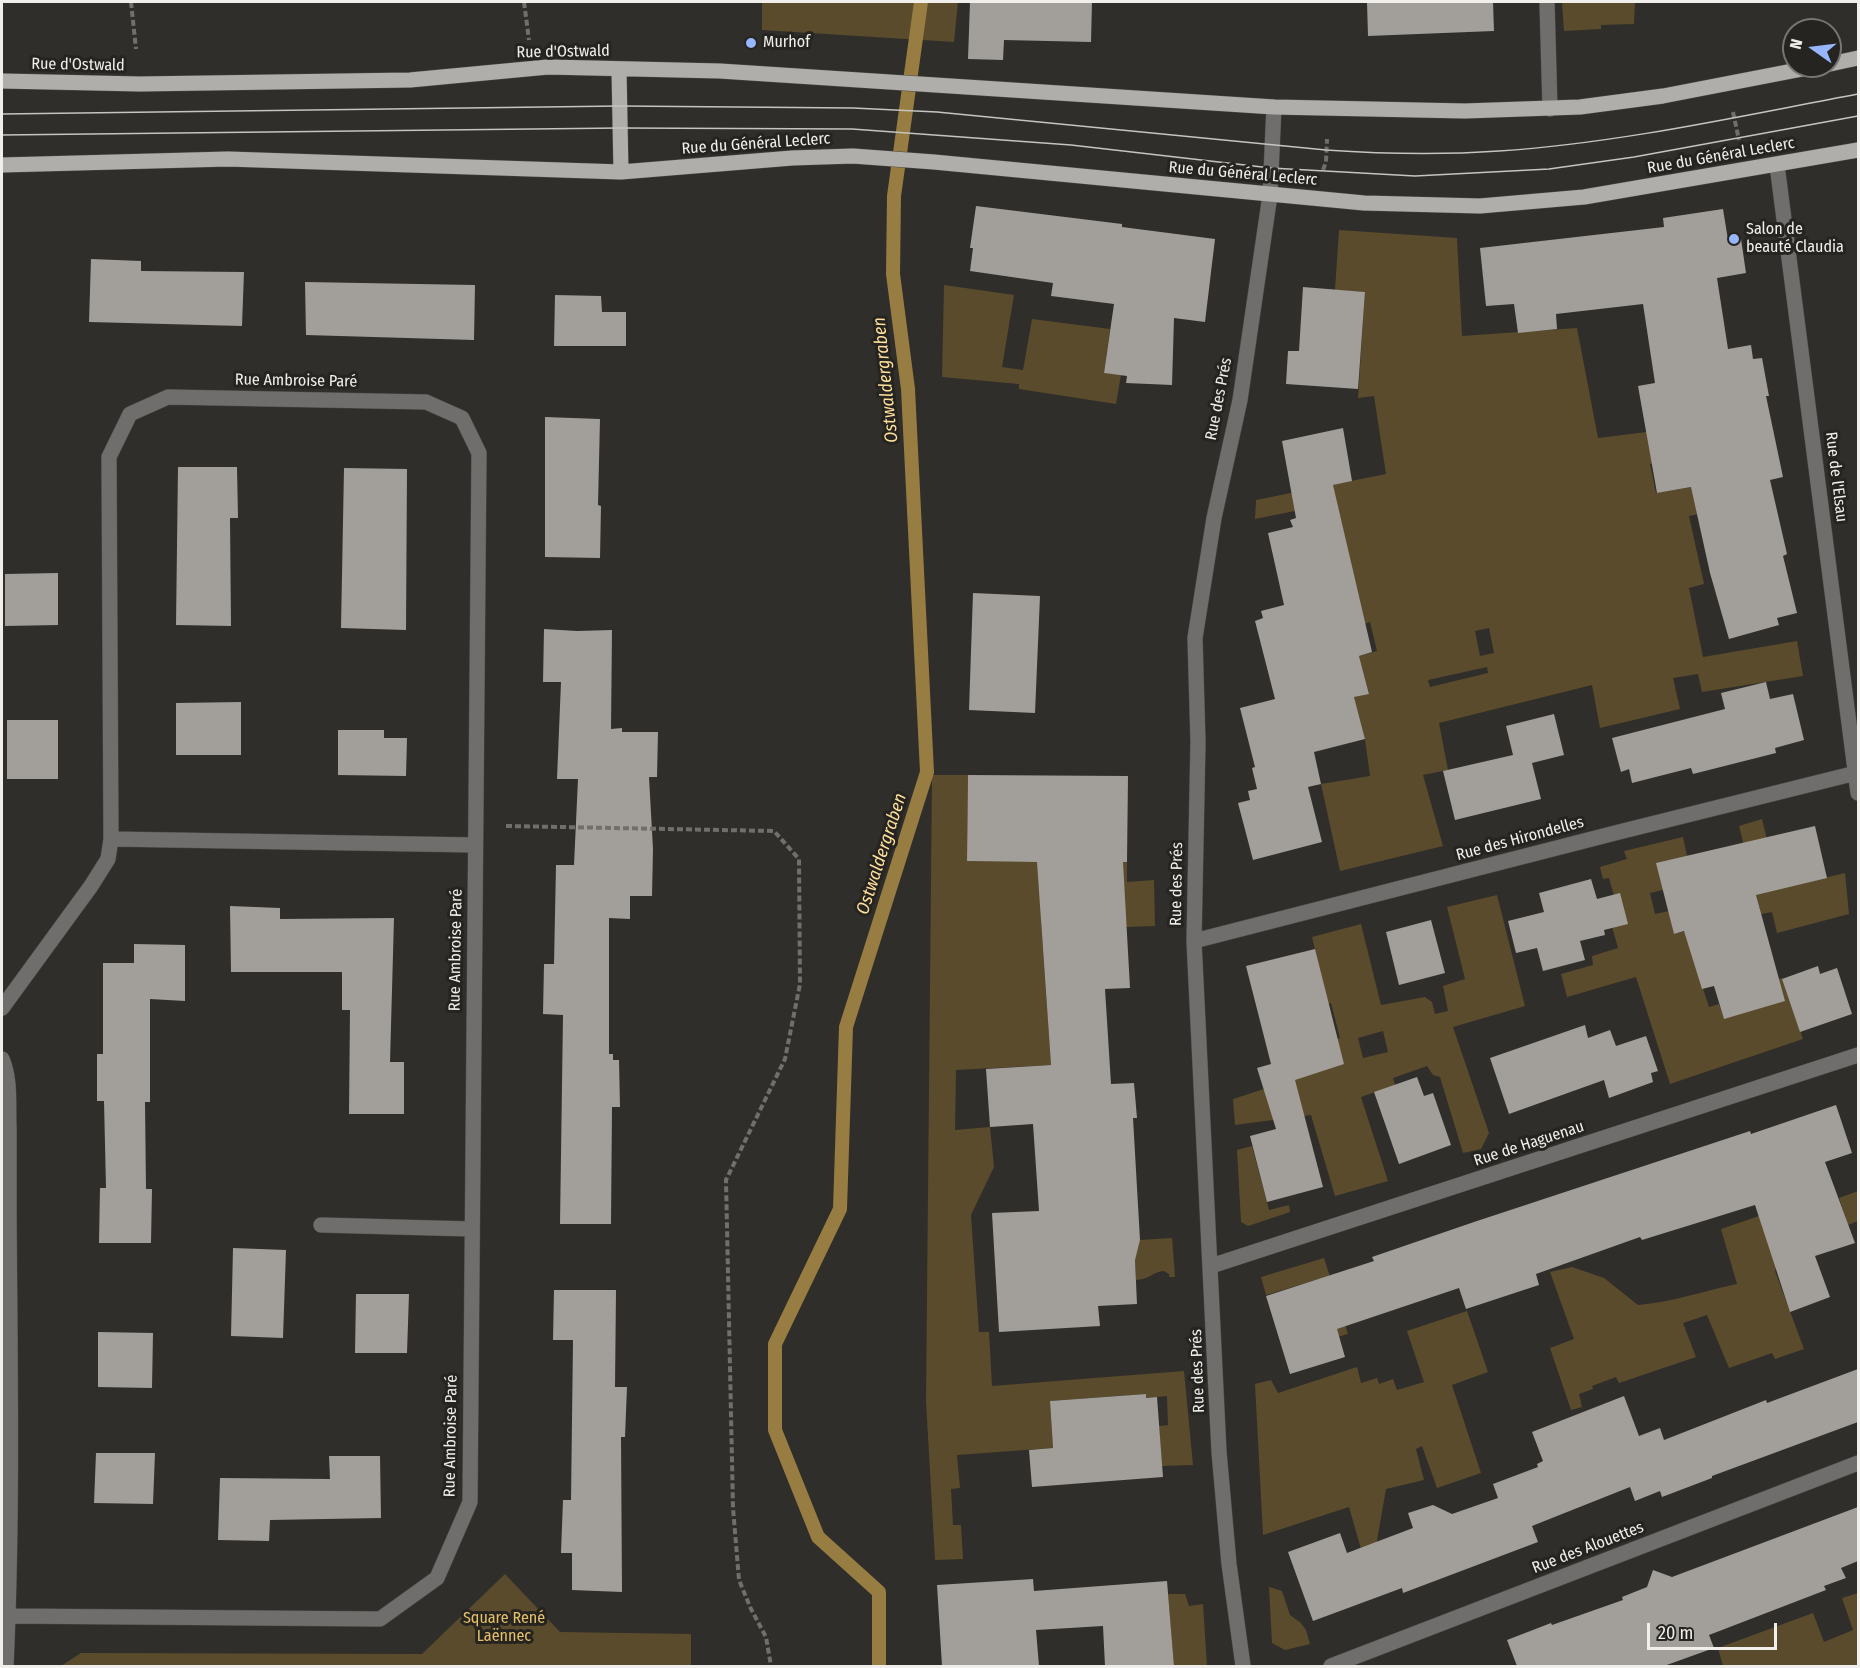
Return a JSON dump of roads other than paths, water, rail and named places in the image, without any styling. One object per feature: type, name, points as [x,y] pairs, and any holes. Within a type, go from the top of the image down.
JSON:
[{"type":"main road","points":[[1842,61],[1858,58]]},
{"type":"main road","name":"Rue d'Ostwald","points":[[2,81],[140,84],[410,80],[548,68],[619,70],[621,171]]},
{"type":"main road","points":[[619,70],[720,71],[1274,107],[1466,111],[1550,109],[1663,96],[1782,73]]},
{"type":"main road","name":"Rue du Général Leclerc","points":[[621,171],[792,158],[853,156],[1364,204],[1480,206],[1584,197],[1858,150]]},
{"type":"main road","points":[[2,165],[228,159],[621,171]]},
{"type":"street","points":[[1547,2],[1550,109]]},
{"type":"street","name":"Rue des Prés","points":[[1243,1666],[1229,1564],[1220,1463],[1194,941],[1198,742],[1195,638],[1216,508],[1239,400],[1270,195],[1274,107]]},
{"type":"street","name":"Rue de l'Elsau","points":[[1777,165],[1858,793]]},
{"type":"street","name":"Rue Ambroise Paré","points":[[2,1008],[108,859],[111,839],[109,457],[130,414],[168,397],[426,402],[462,418],[479,453],[470,1502],[437,1578],[380,1619],[8,1616]]},
{"type":"street","name":"Rue des Hirondelles","points":[[1194,941],[1856,773]]},
{"type":"street","points":[[111,839],[475,845]]},
{"type":"street","name":"Rue de Haguenau","points":[[1211,1266],[1858,1055]]},
{"type":"street","points":[[2,1059],[6,1069],[8,1101],[10,1356],[6,1666]]},
{"type":"street","points":[[321,1225],[471,1229]]},
{"type":"street","name":"Rue des Alouettes","points":[[1331,1666],[1858,1463]]},
{"type":"waterway","name":"Ostwaldergraben","points":[[879,1666],[879,1592],[818,1537],[775,1430],[775,1344],[840,1209],[846,1027],[927,772],[908,389],[893,274],[894,196],[921,2]]},
{"type":"tram line","points":[[2,114],[620,106],[853,108],[937,112],[1326,150],[1435,153],[1499,151],[1590,142],[1680,128],[1858,94]]},
{"type":"tram line","points":[[2,135],[620,128],[852,129],[1071,145],[1271,168],[1415,176],[1549,169],[1634,157],[1858,116]]},
{"type":"place","name":"Murhof","points":[[751,43]]},
{"type":"place","name":"Salon de beauté Claudia","points":[[1734,239]]},
{"type":"park label","name":"Square René Laënnec","points":[[504,1628]]}]
